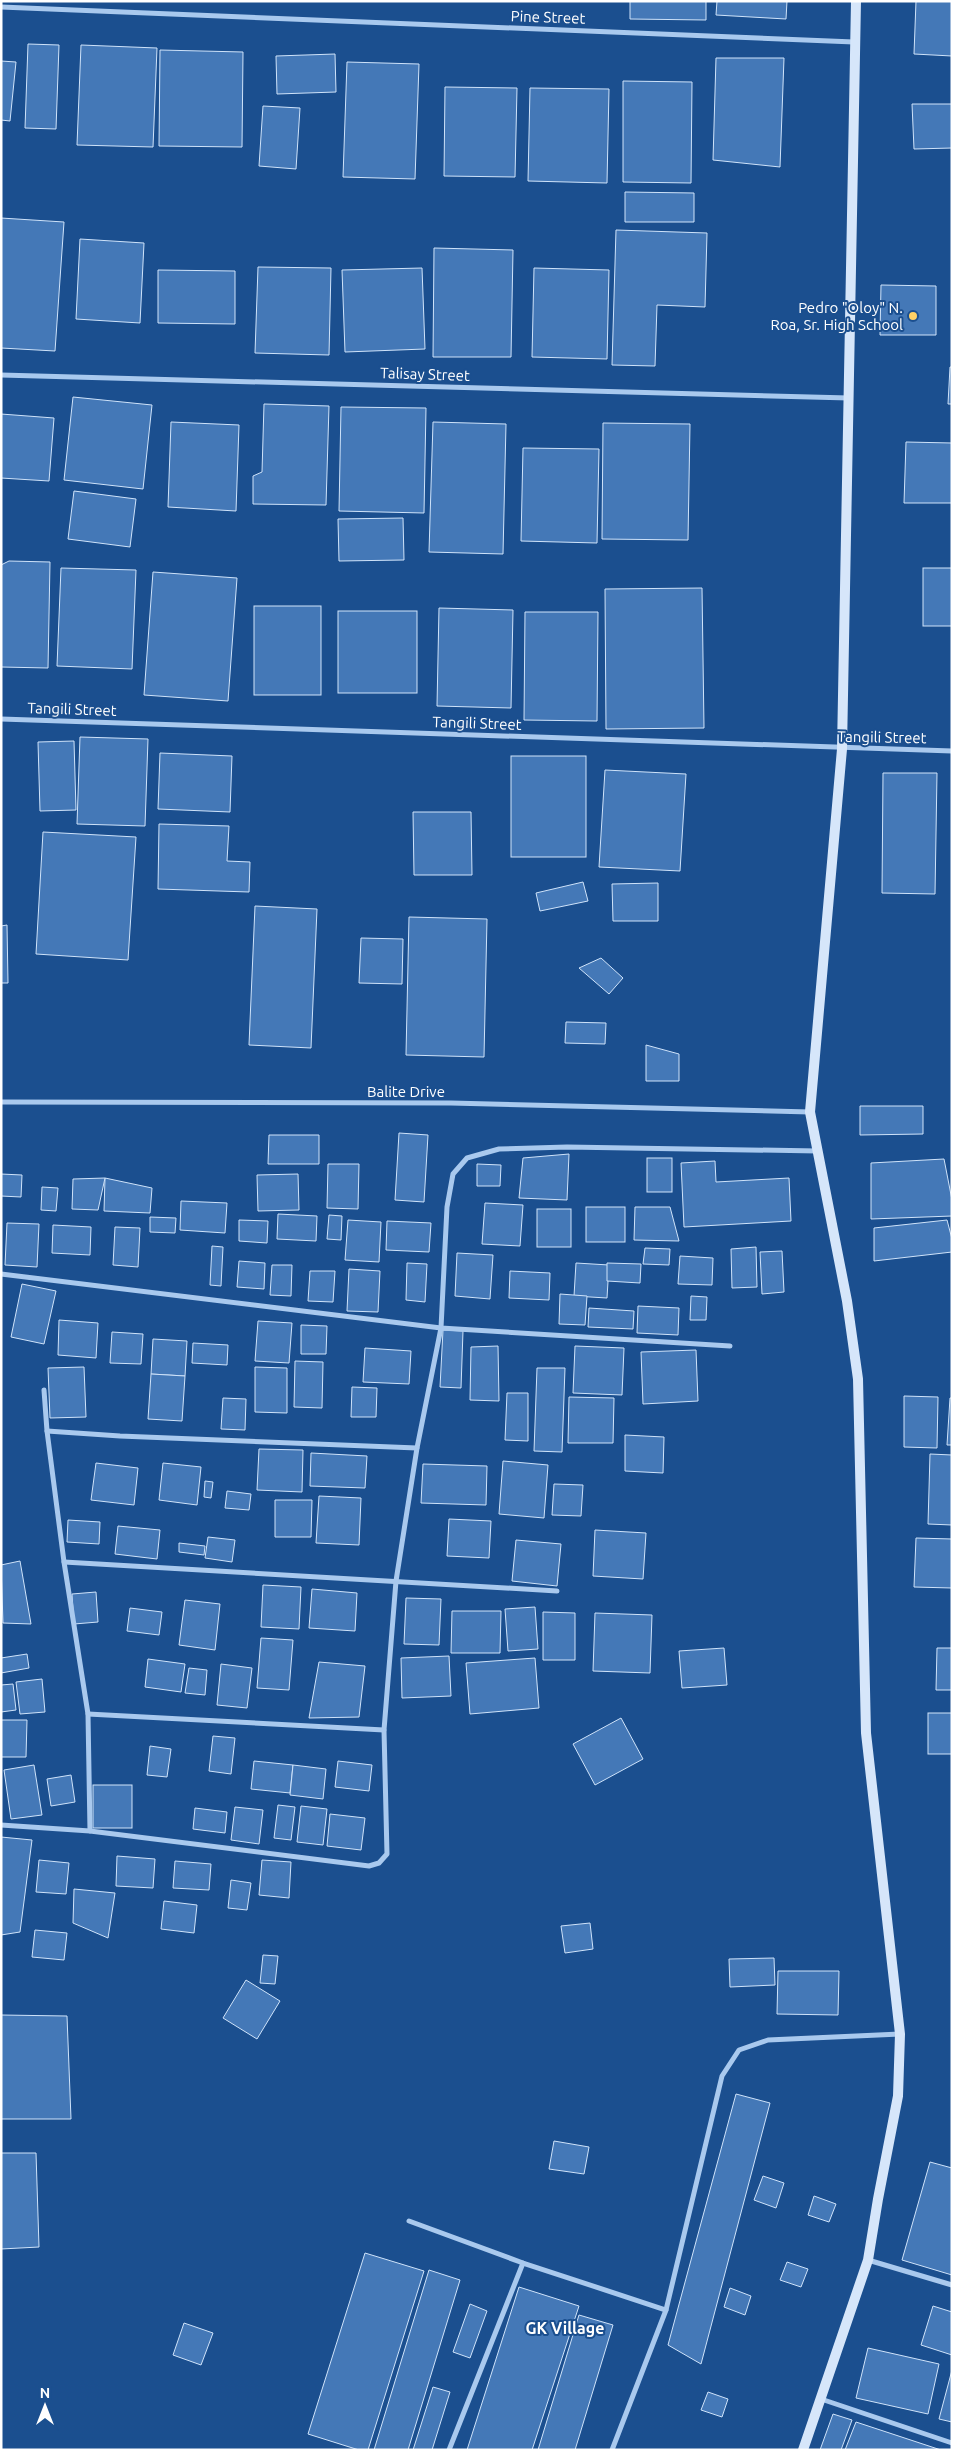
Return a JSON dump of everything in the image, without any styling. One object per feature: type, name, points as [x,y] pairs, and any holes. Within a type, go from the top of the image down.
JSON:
[{"type":"street","points":[[803,2450],[868,2260],[898,2096],[900,2034],[866,1733],[858,1379],[847,1301],[810,1112],[842,749],[856,1]]},
{"type":"street","name":"Pine Street","points":[[1,7],[854,42]]},
{"type":"street","name":"Talisay Street","points":[[1,375],[849,398]]},
{"type":"street","name":"Tangili Street","points":[[1,719],[842,749],[952,751]]},
{"type":"street","name":"Balite Drive","points":[[1,1102],[451,1104],[810,1112]]},
{"type":"street","points":[[1,1825],[90,1832],[369,1866],[379,1863],[387,1854],[384,1730],[396,1581],[417,1448],[441,1328],[447,1206],[453,1174],[467,1158],[499,1149],[566,1147],[818,1151]]},
{"type":"street","points":[[1,1274],[441,1328],[730,1346]]},
{"type":"street","points":[[44,1390],[47,1431],[64,1562],[88,1714],[90,1832]]},
{"type":"street","points":[[47,1431],[120,1436],[417,1448]]},
{"type":"street","points":[[64,1562],[556,1591]]},
{"type":"street","points":[[88,1714],[384,1730]]},
{"type":"street","points":[[612,2450],[666,2310],[722,2076],[739,2050],[768,2040],[900,2034]]},
{"type":"street","points":[[409,2221],[523,2263],[666,2310]]},
{"type":"street","points":[[868,2260],[952,2285]]},
{"type":"street","points":[[449,2450],[523,2263]]},
{"type":"street","points":[[820,2399],[952,2443]]},
{"type":"building","points":[[630,1],[706,1],[706,20],[630,19]]},
{"type":"building","points":[[717,1],[787,1],[786,19],[716,15]]},
{"type":"building","points":[[916,1],[952,1],[952,56],[914,54]]},
{"type":"building","points":[[28,44],[59,45],[56,129],[25,128]]},
{"type":"building","points":[[81,45],[157,48],[153,147],[77,145]]},
{"type":"building","points":[[160,50],[243,52],[242,147],[159,146]]},
{"type":"building","points":[[335,54],[336,92],[277,94],[276,56]]},
{"type":"building","points":[[716,58],[784,58],[780,167],[713,160]]},
{"type":"building","points":[[1,61],[16,62],[10,121],[1,120]]},
{"type":"building","points":[[347,62],[419,64],[415,179],[343,177]]},
{"type":"building","points":[[623,81],[692,82],[691,183],[623,182]]},
{"type":"building","points":[[445,87],[517,88],[515,177],[444,176]]},
{"type":"building","points":[[530,88],[609,89],[607,183],[528,181]]},
{"type":"building","points":[[912,104],[952,104],[952,148],[914,149]]},
{"type":"building","points":[[263,106],[300,108],[296,169],[259,166]]},
{"type":"building","points":[[625,192],[694,193],[694,222],[625,222]]},
{"type":"building","points":[[1,218],[64,222],[55,351],[1,348]]},
{"type":"building","points":[[616,230],[707,233],[705,307],[657,305],[655,366],[612,365]]},
{"type":"building","points":[[80,239],[144,243],[140,323],[76,319]]},
{"type":"building","points":[[434,248],[513,250],[511,357],[433,357]]},
{"type":"building","points":[[258,267],[331,268],[329,355],[255,353]]},
{"type":"building","points":[[422,268],[425,349],[345,352],[342,270]]},
{"type":"building","points":[[534,268],[609,270],[607,359],[532,357]]},
{"type":"building","points":[[158,270],[235,271],[235,324],[158,323]]},
{"type":"building","points":[[881,285],[936,286],[936,335],[880,335]]},
{"type":"building","points":[[950,367],[952,367],[952,404],[948,404]]},
{"type":"building","points":[[73,397],[152,405],[143,489],[64,480]]},
{"type":"building","points":[[264,404],[329,406],[326,505],[253,504],[253,476],[262,472]]},
{"type":"building","points":[[341,407],[426,408],[424,513],[339,511]]},
{"type":"building","points":[[1,414],[54,418],[49,481],[1,478]]},
{"type":"building","points":[[171,422],[239,425],[236,511],[168,507]]},
{"type":"building","points":[[433,422],[506,424],[503,554],[429,552]]},
{"type":"building","points":[[603,423],[690,424],[688,540],[602,539]]},
{"type":"building","points":[[906,442],[952,443],[952,503],[904,503]]},
{"type":"building","points":[[523,448],[599,449],[597,543],[521,541]]},
{"type":"building","points":[[74,491],[136,499],[130,547],[68,539]]},
{"type":"building","points":[[403,518],[404,560],[339,561],[338,519]]},
{"type":"building","points":[[9,561],[50,562],[48,668],[1,667],[1,565]]},
{"type":"building","points":[[61,568],[136,570],[132,669],[57,666]]},
{"type":"building","points":[[923,568],[952,568],[952,626],[923,626]]},
{"type":"building","points":[[153,572],[237,578],[228,701],[144,695]]},
{"type":"building","points":[[702,588],[704,728],[606,729],[605,589]]},
{"type":"building","points":[[254,606],[321,606],[321,695],[254,695]]},
{"type":"building","points":[[439,608],[513,610],[511,708],[437,706]]},
{"type":"building","points":[[338,611],[417,611],[417,693],[338,693]]},
{"type":"building","points":[[525,612],[598,612],[597,721],[524,720]]},
{"type":"building","points":[[80,737],[148,739],[145,826],[77,824]]},
{"type":"building","points":[[74,741],[76,810],[40,811],[38,742]]},
{"type":"building","points":[[160,753],[232,756],[230,812],[158,809]]},
{"type":"building","points":[[511,756],[586,756],[586,857],[511,857]]},
{"type":"building","points":[[605,770],[686,774],[680,871],[599,867]]},
{"type":"building","points":[[883,773],[937,773],[935,894],[882,893]]},
{"type":"building","points":[[413,812],[471,812],[472,875],[414,875]]},
{"type":"building","points":[[159,824],[229,826],[227,861],[250,862],[249,892],[158,889]]},
{"type":"building","points":[[43,832],[136,837],[128,960],[36,954]]},
{"type":"building","points":[[583,882],[588,901],[540,911],[536,893]]},
{"type":"building","points":[[658,883],[658,921],[613,921],[612,884]]},
{"type":"building","points":[[255,906],[317,909],[311,1048],[249,1045]]},
{"type":"building","points":[[409,917],[487,919],[484,1057],[406,1055]]},
{"type":"building","points":[[7,925],[8,983],[1,983],[1,926]]},
{"type":"building","points":[[361,938],[403,939],[402,984],[359,983]]},
{"type":"building","points":[[601,958],[623,978],[609,994],[579,968]]},
{"type":"building","points":[[566,1022],[606,1023],[605,1044],[565,1043]]},
{"type":"building","points":[[646,1045],[679,1054],[679,1081],[646,1081]]},
{"type":"building","points":[[860,1106],[923,1106],[923,1134],[860,1135]]},
{"type":"building","points":[[399,1133],[428,1135],[424,1202],[395,1200]]},
{"type":"building","points":[[269,1135],[319,1135],[319,1164],[268,1164]]},
{"type":"building","points":[[569,1154],[567,1200],[519,1198],[523,1158]]},
{"type":"building","points":[[647,1158],[672,1158],[672,1192],[647,1192]]},
{"type":"building","points":[[944,1159],[952,1200],[952,1216],[871,1219],[871,1163]]},
{"type":"building","points":[[715,1161],[716,1182],[789,1178],[791,1221],[684,1227],[681,1163]]},
{"type":"building","points":[[328,1164],[359,1164],[358,1209],[327,1208]]},
{"type":"building","points":[[477,1164],[501,1165],[500,1186],[477,1186]]},
{"type":"building","points":[[1,1174],[22,1175],[21,1197],[1,1196]]},
{"type":"building","points":[[298,1174],[299,1210],[258,1211],[257,1175]]},
{"type":"building","points":[[105,1178],[152,1188],[150,1213],[104,1211]]},
{"type":"building","points":[[105,1178],[98,1210],[72,1209],[73,1179]]},
{"type":"building","points":[[42,1187],[58,1188],[56,1211],[41,1210]]},
{"type":"building","points":[[181,1201],[227,1203],[225,1233],[180,1230]]},
{"type":"building","points":[[485,1203],[523,1205],[520,1246],[482,1244]]},
{"type":"building","points":[[586,1207],[625,1207],[625,1242],[586,1242]]},
{"type":"building","points":[[635,1207],[670,1207],[679,1241],[634,1240]]},
{"type":"building","points":[[537,1209],[571,1209],[571,1247],[537,1247]]},
{"type":"building","points":[[278,1214],[317,1216],[316,1241],[277,1239]]},
{"type":"building","points":[[329,1215],[342,1216],[341,1240],[327,1239]]},
{"type":"building","points":[[150,1217],[176,1218],[175,1233],[150,1232]]},
{"type":"building","points":[[239,1220],[268,1221],[267,1243],[239,1241]]},
{"type":"building","points":[[348,1220],[381,1222],[379,1262],[345,1260]]},
{"type":"building","points":[[947,1220],[952,1239],[952,1252],[874,1261],[874,1228]]},
{"type":"building","points":[[387,1221],[431,1223],[429,1252],[386,1250]]},
{"type":"building","points":[[7,1223],[39,1224],[37,1267],[5,1265]]},
{"type":"building","points":[[53,1225],[91,1227],[90,1255],[52,1253]]},
{"type":"building","points":[[115,1227],[140,1228],[138,1267],[113,1265]]},
{"type":"building","points":[[212,1246],[223,1247],[221,1286],[210,1285]]},
{"type":"building","points":[[756,1247],[757,1287],[732,1288],[731,1249]]},
{"type":"building","points":[[645,1248],[670,1249],[669,1265],[643,1264]]},
{"type":"building","points":[[782,1251],[784,1292],[762,1294],[760,1252]]},
{"type":"building","points":[[457,1253],[493,1255],[490,1299],[455,1296]]},
{"type":"building","points":[[680,1256],[713,1258],[712,1285],[678,1284]]},
{"type":"building","points":[[239,1261],[265,1263],[264,1289],[237,1287]]},
{"type":"building","points":[[407,1263],[427,1264],[425,1302],[406,1300]]},
{"type":"building","points":[[576,1263],[609,1265],[607,1298],[574,1296]]},
{"type":"building","points":[[607,1263],[641,1264],[640,1283],[607,1281]]},
{"type":"building","points":[[272,1265],[292,1265],[291,1296],[270,1295]]},
{"type":"building","points":[[349,1269],[380,1271],[378,1312],[347,1311]]},
{"type":"building","points":[[310,1271],[335,1271],[333,1302],[308,1301]]},
{"type":"building","points":[[510,1271],[550,1273],[549,1300],[509,1298]]},
{"type":"building","points":[[22,1284],[56,1291],[44,1344],[11,1337]]},
{"type":"building","points":[[560,1294],[587,1296],[585,1325],[559,1324]]},
{"type":"building","points":[[691,1296],[707,1297],[706,1320],[690,1320]]},
{"type":"building","points":[[638,1306],[679,1308],[678,1335],[637,1333]]},
{"type":"building","points":[[589,1308],[634,1311],[633,1329],[588,1327]]},
{"type":"building","points":[[59,1320],[98,1323],[96,1358],[58,1355]]},
{"type":"building","points":[[258,1321],[292,1323],[289,1363],[255,1361]]},
{"type":"building","points":[[301,1325],[327,1326],[326,1354],[301,1354]]},
{"type":"building","points":[[443,1330],[463,1331],[461,1388],[440,1387]]},
{"type":"building","points":[[112,1332],[143,1334],[141,1364],[110,1363]]},
{"type":"building","points":[[153,1339],[187,1341],[185,1376],[151,1374]]},
{"type":"building","points":[[193,1343],[228,1345],[227,1365],[192,1363]]},
{"type":"building","points":[[498,1346],[499,1401],[470,1400],[471,1347]]},
{"type":"building","points":[[575,1346],[624,1348],[622,1395],[573,1393]]},
{"type":"building","points":[[365,1348],[411,1351],[409,1384],[363,1382]]},
{"type":"building","points":[[696,1350],[698,1401],[643,1404],[641,1352]]},
{"type":"building","points":[[295,1361],[323,1362],[322,1408],[294,1407]]},
{"type":"building","points":[[84,1367],[86,1417],[50,1418],[48,1368]]},
{"type":"building","points":[[255,1367],[287,1368],[287,1413],[255,1412]]},
{"type":"building","points":[[537,1368],[565,1368],[562,1452],[534,1451]]},
{"type":"building","points":[[151,1374],[185,1376],[182,1421],[148,1419]]},
{"type":"building","points":[[352,1387],[377,1388],[376,1417],[351,1417]]},
{"type":"building","points":[[507,1393],[528,1393],[528,1441],[505,1440]]},
{"type":"building","points":[[904,1396],[938,1397],[937,1448],[904,1447]]},
{"type":"building","points":[[569,1397],[614,1398],[613,1443],[568,1443]]},
{"type":"building","points":[[223,1398],[246,1399],[245,1430],[221,1429]]},
{"type":"building","points":[[950,1398],[952,1398],[952,1445],[947,1445]]},
{"type":"building","points":[[625,1435],[664,1437],[663,1473],[625,1471]]},
{"type":"building","points":[[259,1449],[303,1450],[302,1492],[257,1490]]},
{"type":"building","points":[[311,1453],[367,1456],[365,1488],[310,1486]]},
{"type":"building","points":[[930,1454],[952,1455],[952,1525],[928,1524]]},
{"type":"building","points":[[503,1461],[548,1465],[544,1518],[499,1514]]},
{"type":"building","points":[[96,1463],[138,1468],[134,1505],[91,1500]]},
{"type":"building","points":[[163,1463],[201,1467],[197,1505],[159,1500]]},
{"type":"building","points":[[423,1464],[487,1466],[486,1505],[421,1503]]},
{"type":"building","points":[[205,1481],[213,1482],[211,1498],[204,1497]]},
{"type":"building","points":[[554,1484],[583,1485],[581,1516],[552,1515]]},
{"type":"building","points":[[227,1491],[251,1494],[249,1510],[225,1508]]},
{"type":"building","points":[[319,1496],[361,1498],[359,1545],[316,1543]]},
{"type":"building","points":[[275,1500],[312,1500],[311,1537],[275,1537]]},
{"type":"building","points":[[449,1519],[491,1521],[489,1558],[447,1556]]},
{"type":"building","points":[[68,1520],[100,1522],[99,1544],[67,1542]]},
{"type":"building","points":[[118,1526],[160,1530],[157,1559],[115,1554]]},
{"type":"building","points":[[595,1530],[646,1533],[643,1579],[593,1576]]},
{"type":"building","points":[[208,1537],[235,1540],[232,1562],[205,1558]]},
{"type":"building","points":[[916,1538],[952,1539],[952,1588],[914,1587]]},
{"type":"building","points":[[516,1540],[561,1544],[557,1586],[512,1581]]},
{"type":"building","points":[[179,1543],[205,1546],[204,1555],[179,1552]]},
{"type":"building","points":[[20,1561],[31,1624],[3,1623],[1,1565]]},
{"type":"building","points":[[263,1585],[301,1587],[299,1629],[261,1627]]},
{"type":"building","points":[[312,1589],[357,1593],[355,1631],[309,1628]]},
{"type":"building","points":[[96,1592],[98,1622],[74,1624],[72,1594]]},
{"type":"building","points":[[406,1598],[441,1599],[439,1645],[404,1644]]},
{"type":"building","points":[[185,1600],[220,1604],[215,1650],[179,1645]]},
{"type":"building","points":[[535,1607],[538,1649],[508,1651],[505,1609]]},
{"type":"building","points":[[130,1608],[162,1612],[159,1635],[127,1631]]},
{"type":"building","points":[[452,1611],[501,1611],[500,1653],[451,1653]]},
{"type":"building","points":[[543,1612],[575,1613],[575,1660],[543,1660]]},
{"type":"building","points":[[595,1613],[652,1615],[650,1673],[593,1671]]},
{"type":"building","points":[[261,1638],[293,1640],[289,1690],[257,1688]]},
{"type":"building","points":[[724,1648],[727,1685],[682,1688],[679,1651]]},
{"type":"building","points":[[937,1648],[952,1648],[952,1690],[936,1690]]},
{"type":"building","points":[[27,1654],[29,1668],[1,1673],[1,1658]]},
{"type":"building","points":[[449,1656],[451,1696],[402,1698],[401,1658]]},
{"type":"building","points":[[535,1658],[539,1708],[470,1714],[466,1663]]},
{"type":"building","points":[[148,1659],[185,1664],[181,1692],[145,1687]]},
{"type":"building","points":[[319,1662],[365,1666],[359,1717],[309,1718]]},
{"type":"building","points":[[221,1664],[252,1668],[247,1708],[217,1705]]},
{"type":"building","points":[[189,1668],[207,1670],[205,1695],[185,1693]]},
{"type":"building","points":[[42,1679],[45,1712],[20,1714],[16,1682]]},
{"type":"building","points":[[13,1684],[16,1710],[1,1712],[1,1685]]},
{"type":"building","points":[[928,1713],[952,1713],[952,1754],[928,1754]]},
{"type":"building","points":[[621,1718],[643,1759],[595,1785],[573,1744]]},
{"type":"building","points":[[1,1720],[27,1720],[26,1757],[1,1757]]},
{"type":"building","points":[[213,1736],[235,1738],[231,1774],[209,1771]]},
{"type":"building","points":[[150,1746],[171,1749],[167,1777],[147,1775]]},
{"type":"building","points":[[254,1761],[293,1765],[290,1793],[251,1789]]},
{"type":"building","points":[[338,1761],[372,1765],[369,1791],[335,1787]]},
{"type":"building","points":[[34,1765],[42,1815],[11,1819],[4,1770]]},
{"type":"building","points":[[293,1765],[326,1769],[323,1799],[290,1795]]},
{"type":"building","points":[[71,1775],[75,1802],[51,1806],[47,1779]]},
{"type":"building","points":[[93,1785],[132,1785],[132,1828],[93,1828]]},
{"type":"building","points":[[278,1805],[295,1807],[291,1840],[274,1838]]},
{"type":"building","points":[[301,1806],[327,1809],[323,1845],[297,1842]]},
{"type":"building","points":[[235,1807],[263,1810],[259,1844],[231,1840]]},
{"type":"building","points":[[195,1808],[227,1812],[225,1833],[193,1829]]},
{"type":"building","points":[[330,1814],[365,1818],[361,1850],[327,1846]]},
{"type":"building","points":[[1,1837],[32,1840],[20,1932],[1,1935]]},
{"type":"building","points":[[117,1856],[155,1859],[153,1888],[116,1886]]},
{"type":"building","points":[[39,1860],[69,1863],[66,1894],[36,1892]]},
{"type":"building","points":[[262,1860],[291,1862],[289,1898],[259,1895]]},
{"type":"building","points":[[175,1861],[211,1864],[209,1890],[173,1888]]},
{"type":"building","points":[[231,1880],[251,1883],[247,1910],[228,1908]]},
{"type":"building","points":[[74,1889],[115,1893],[108,1938],[73,1923]]},
{"type":"building","points":[[164,1901],[197,1905],[194,1933],[161,1929]]},
{"type":"building","points":[[590,1923],[593,1949],[565,1953],[561,1926]]},
{"type":"building","points":[[35,1930],[67,1933],[64,1960],[32,1957]]},
{"type":"building","points":[[263,1955],[278,1956],[275,1984],[260,1983]]},
{"type":"building","points":[[774,1958],[775,1985],[730,1987],[729,1959]]},
{"type":"building","points":[[778,1971],[839,1971],[838,2015],[777,2014]]},
{"type":"building","points":[[246,1980],[280,2001],[257,2039],[223,2018]]},
{"type":"building","points":[[1,2015],[67,2016],[71,2119],[1,2119]]},
{"type":"building","points":[[736,2094],[770,2103],[701,2364],[668,2345]]},
{"type":"building","points":[[554,2141],[589,2147],[584,2174],[549,2169]]},
{"type":"building","points":[[1,2153],[36,2153],[39,2247],[1,2249]]},
{"type":"building","points":[[930,2162],[952,2168],[952,2275],[902,2260]]},
{"type":"building","points":[[763,2176],[784,2183],[776,2208],[754,2200]]},
{"type":"building","points":[[814,2196],[836,2204],[829,2222],[808,2215]]},
{"type":"building","points":[[365,2253],[424,2271],[368,2450],[359,2450],[308,2434]]},
{"type":"building","points":[[787,2262],[808,2269],[801,2287],[780,2280]]},
{"type":"building","points":[[429,2270],[460,2280],[408,2450],[374,2450]]},
{"type":"building","points":[[519,2287],[579,2306],[532,2450],[467,2450]]},
{"type":"building","points":[[730,2288],[751,2296],[745,2315],[724,2307]]},
{"type":"building","points":[[470,2304],[487,2311],[470,2358],[453,2352]]},
{"type":"building","points":[[933,2306],[952,2312],[952,2355],[921,2345]]},
{"type":"building","points":[[579,2315],[613,2325],[575,2450],[538,2450]]},
{"type":"building","points":[[184,2323],[213,2333],[201,2365],[173,2355]]},
{"type":"building","points":[[868,2348],[939,2364],[928,2414],[856,2398]]},
{"type":"building","points":[[952,2370],[952,2422],[939,2419]]},
{"type":"building","points":[[433,2387],[450,2392],[432,2450],[413,2450]]},
{"type":"building","points":[[708,2392],[728,2399],[722,2417],[701,2410]]},
{"type":"building","points":[[833,2414],[852,2420],[841,2450],[820,2450]]},
{"type":"building","points":[[856,2422],[941,2450],[845,2450]]},
{"type":"place","name":"Pedro \"Oloy\" N. Roa, Sr. High School","points":[[913,316]]},
{"type":"district","name":"GK Village","points":[[565,2328]]}]
